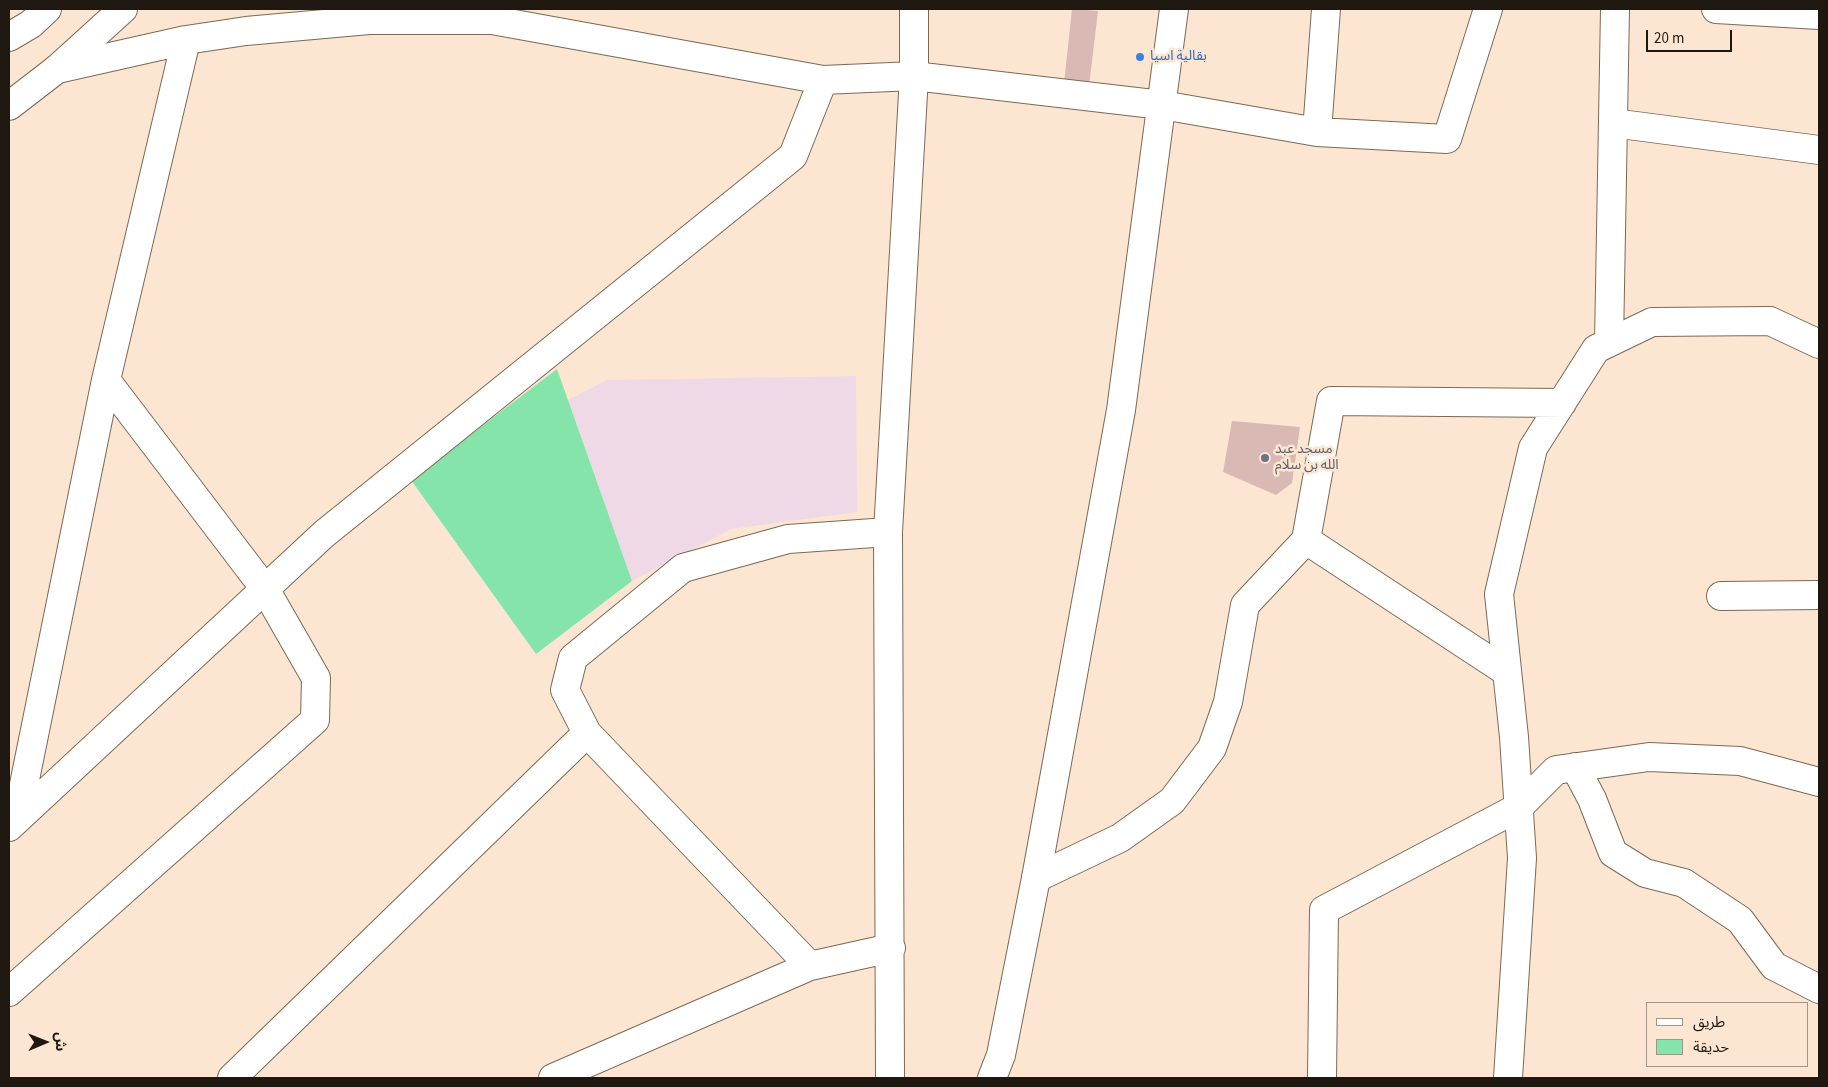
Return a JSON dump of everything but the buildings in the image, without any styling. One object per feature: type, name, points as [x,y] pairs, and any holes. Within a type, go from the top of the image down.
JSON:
[{"type":"street","points":[[9,37],[31,24],[47,9]]},
{"type":"street","points":[[9,106],[58,69],[124,9]]},
{"type":"street","points":[[890,1078],[888,532],[914,76],[914,9]]},
{"type":"street","points":[[992,1078],[1001,1055],[1036,878],[1121,410],[1174,9]]},
{"type":"street","points":[[1317,132],[1326,9]]},
{"type":"street","points":[[58,69],[186,40],[246,31],[369,20],[488,14],[823,80],[914,76],[1162,105],[1317,132],[1447,139],[1488,9]]},
{"type":"street","points":[[1609,342],[1615,9]]},
{"type":"street","points":[[1716,9],[1819,15]]},
{"type":"street","points":[[13,823],[106,380],[186,40]]},
{"type":"street","points":[[13,823],[324,534],[794,156],[823,80]]},
{"type":"street","points":[[1613,124],[1819,150]]},
{"type":"street","points":[[1508,1078],[1522,858],[1499,594],[1532,448],[1596,349],[1652,322],[1770,321],[1819,344]]},
{"type":"street","points":[[9,992],[315,720],[316,678],[265,589],[106,380]]},
{"type":"street","points":[[1036,878],[1120,838],[1172,801],[1212,748],[1228,702],[1245,605],[1306,540],[1331,401],[1562,403]]},
{"type":"street","points":[[810,966],[587,733],[565,690],[573,658],[683,568],[788,540],[888,532]]},
{"type":"street","points":[[1306,540],[1507,672]]},
{"type":"street","points":[[1721,596],[1819,595]]},
{"type":"street","points":[[232,1078],[587,733]]},
{"type":"street","points":[[1322,1078],[1324,910],[1519,807],[1556,770],[1649,757],[1740,761],[1819,782]]},
{"type":"street","points":[[1575,768],[1592,799],[1613,853],[1645,873],[1684,883],[1740,920],[1774,966],[1819,989]]},
{"type":"street","points":[[553,1078],[810,966],[891,948]]},
{"type":"shaded area","points":[[856,376],[857,512],[731,529],[632,581],[568,400],[607,380]]},
{"type":"green space","points":[[557,369],[632,581],[536,654],[411,480]]},
{"type":"place","name":"بقالية اسيا","points":[[1140,57]]},
{"type":"place","name":"مسجد عبد الله بن سلام","points":[[1265,458]]}]
